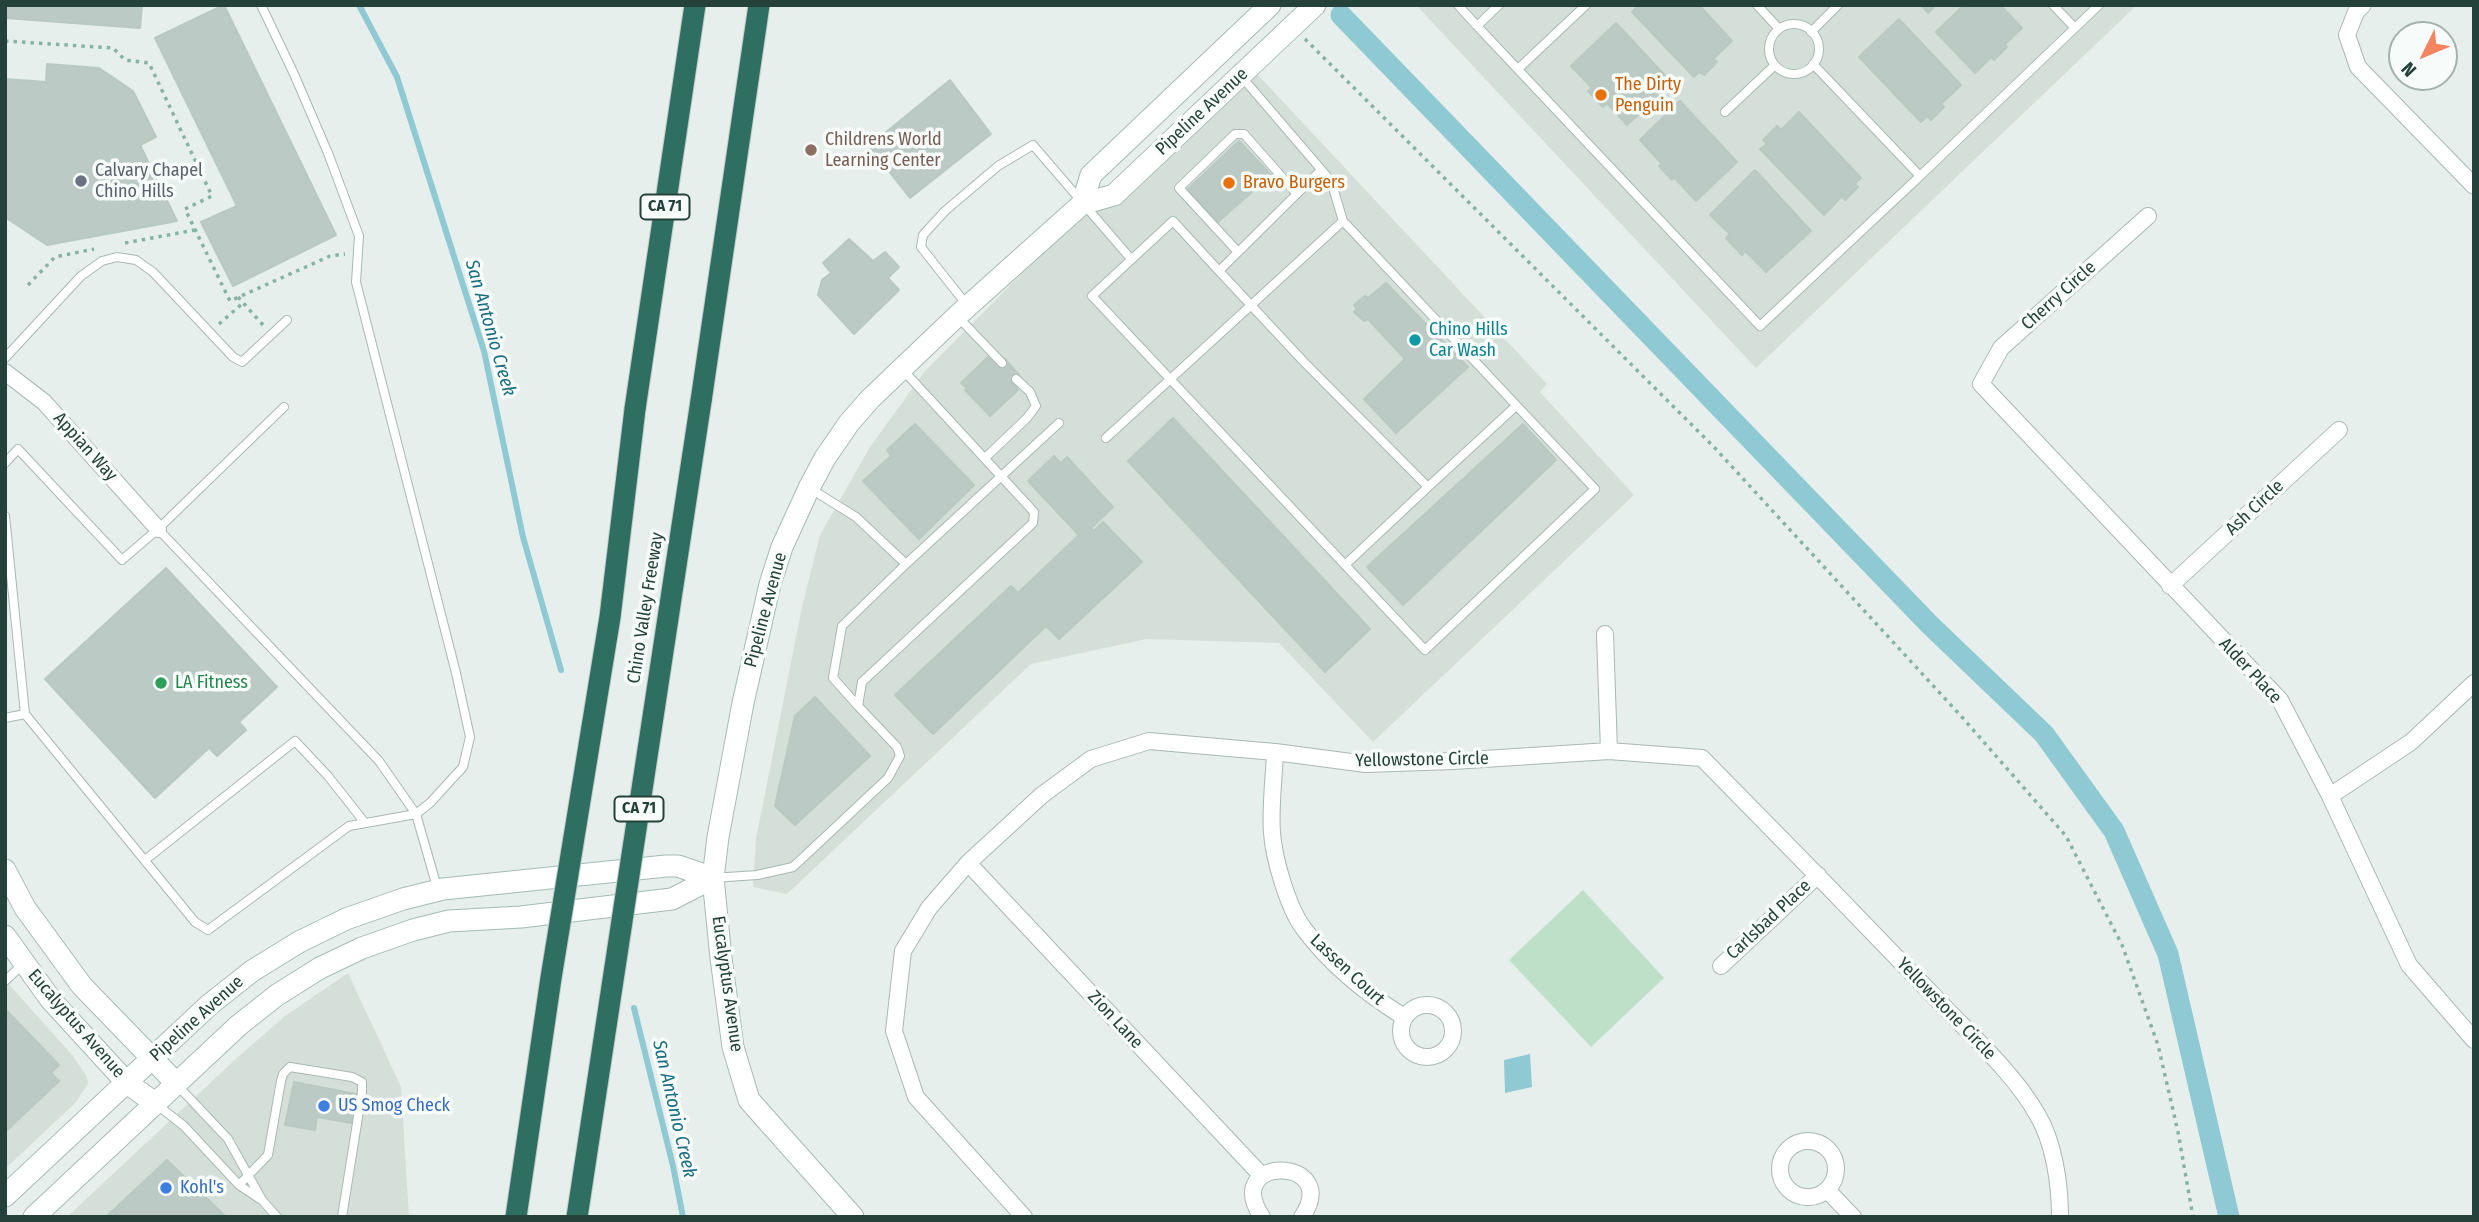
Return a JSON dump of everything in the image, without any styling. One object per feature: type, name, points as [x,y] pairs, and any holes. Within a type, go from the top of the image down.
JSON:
[{"type":"highway","name":"Chino Valley Freeway","points":[[516,1217],[551,978],[610,617],[635,409],[695,5]]},
{"type":"highway","name":"Chino Valley Freeway","points":[[577,1217],[759,5]]},
{"type":"main road","name":"Pipeline Avenue","points":[[1082,205],[1091,176],[1269,5]]},
{"type":"main road","name":"Pipeline Avenue","points":[[713,878],[736,739],[770,584],[782,547],[825,458],[849,423],[901,368],[962,311],[1082,205],[1114,195],[1304,15]]},
{"type":"main road","name":"Pipeline Avenue","points":[[5,1196],[209,1005],[251,971],[299,942],[346,919],[438,890],[666,866],[678,866],[713,878]]},
{"type":"main road","name":"Eucalyptus Avenue","points":[[5,870],[25,908],[82,986],[176,1083]]},
{"type":"main road","name":"Pipeline Avenue","points":[[34,1217],[239,1025],[277,995],[320,968],[362,948],[449,921],[521,917],[672,899],[713,878]]},
{"type":"main road","name":"Eucalyptus Avenue","points":[[713,878],[733,1047],[749,1100],[852,1217]]},
{"type":"main road","name":"Eucalyptus Avenue","points":[[5,936],[51,1000],[127,1083],[155,1103]]},
{"type":"street","points":[[2364,5],[2356,12],[2347,35],[2358,67],[2474,187]]},
{"type":"street","name":"Cherry Circle","points":[[1981,384],[2001,348],[2148,216]]},
{"type":"street","name":"Appian Way","points":[[5,372],[44,402],[159,529]]},
{"type":"street","name":"Alder Place","points":[[1981,384],[2280,700],[2330,796],[2409,965],[2474,1040]]},
{"type":"street","name":"Ash Circle","points":[[2170,586],[2339,430]]},
{"type":"street","points":[[1605,634],[1609,751]]},
{"type":"street","points":[[2330,796],[2411,742],[2474,682]]},
{"type":"street","name":"Yellowstone Circle","points":[[1024,1217],[916,1097],[894,1031],[903,951],[929,908],[968,863],[1042,795],[1091,760],[1149,741],[1275,752],[1366,764],[1609,751],[1702,758],[1818,874],[2010,1076],[2038,1114],[2049,1143],[2060,1197],[2060,1217]]},
{"type":"street","name":"Lassen Court","points":[[1275,752],[1272,832],[1281,877],[1303,928],[1367,992],[1404,1017]]},
{"type":"street","name":"Zion Lane","points":[[968,863],[1262,1176]]},
{"type":"street","name":"Carlsbad Place","points":[[1721,966],[1818,874]]},
{"type":"street","points":[[1262,1217],[1255,1207],[1256,1185],[1262,1176],[1271,1170],[1282,1169],[1293,1171],[1302,1177],[1308,1187],[1310,1198],[1302,1217]]},
{"type":"street","points":[[1827,1190],[1853,1217]]},
{"type":"lane","points":[[5,516],[25,714],[195,922],[208,930],[349,826],[416,814],[430,803],[463,766],[470,737],[356,282],[359,236],[328,153],[261,5]]},
{"type":"lane","points":[[1458,5],[1759,327],[2099,5]]},
{"type":"lane","points":[[1477,26],[1499,5]]},
{"type":"lane","points":[[1518,69],[1586,5]]},
{"type":"lane","points":[[1757,5],[1779,29]]},
{"type":"lane","points":[[1811,32],[1839,5]]},
{"type":"lane","points":[[2053,5],[2075,29]]},
{"type":"lane","points":[[1788,24],[1799,24],[1811,32],[1818,45],[1818,55],[1813,65],[1798,73],[1782,71],[1775,65],[1769,46],[1772,36],[1779,29],[1788,24]]},
{"type":"lane","points":[[1725,112],[1775,65]]},
{"type":"lane","points":[[1813,65],[1920,176]]},
{"type":"lane","points":[[1241,76],[1331,181],[1343,222],[1595,489],[1424,650],[1092,296],[1173,220],[1304,362],[1428,487]]},
{"type":"lane","points":[[1238,252],[1179,188],[1234,134],[1244,135],[1297,194]]},
{"type":"lane","points":[[1002,363],[962,311],[921,247],[923,235],[945,211],[998,166],[1033,145],[1131,259]]},
{"type":"lane","points":[[1219,271],[1321,170]]},
{"type":"lane","points":[[1106,438],[1343,222]]},
{"type":"lane","points":[[5,358],[81,276],[102,261],[117,257],[136,260],[153,272],[210,333],[242,362],[287,320]]},
{"type":"lane","points":[[858,706],[862,682],[1033,523],[1034,512],[901,368]]},
{"type":"lane","points":[[985,458],[1036,406],[1030,392],[1016,379]]},
{"type":"lane","points":[[1345,565],[1516,406]]},
{"type":"lane","points":[[5,463],[18,449],[122,559],[159,529],[284,407]]},
{"type":"lane","points":[[713,878],[757,875],[793,867],[888,778],[900,756],[897,747],[833,678],[842,626],[1059,423]]},
{"type":"lane","points":[[809,488],[856,517],[906,564]]},
{"type":"lane","points":[[159,529],[379,761],[416,814],[438,890]]},
{"type":"lane","points":[[5,719],[25,714]]},
{"type":"lane","points":[[145,860],[295,741],[328,776],[365,823]]},
{"type":"lane","points":[[5,981],[23,964]]},
{"type":"lane","points":[[239,1185],[268,1155],[281,1081],[289,1067],[352,1077],[362,1082],[362,1091],[342,1217]]},
{"type":"lane","points":[[176,1083],[228,1139],[262,1200],[277,1217]]},
{"type":"lane","points":[[155,1103],[184,1126],[239,1185],[262,1200]]},
{"type":"path","points":[[1304,15],[1713,446],[1961,716],[2066,836],[2122,945],[2158,1045],[2178,1132],[2193,1217]]},
{"type":"path","points":[[5,41],[113,48],[125,60],[149,63],[212,196],[184,209],[230,300],[330,256],[358,253]]},
{"type":"path","points":[[238,297],[272,334]]},
{"type":"path","points":[[210,333],[243,303]]},
{"type":"shaded area","points":[[1416,5],[2137,5],[1756,368]]},
{"type":"shaded area","points":[[1243,59],[1547,384],[1540,392],[1634,495],[1373,742],[1279,643],[1146,639],[1031,664],[787,894],[753,887],[756,839],[802,607],[820,535],[870,447],[925,371],[1092,203]]},
{"type":"shaded area","points":[[348,973],[401,1087],[409,1217],[67,1217],[285,1016]]},
{"type":"shaded area","points":[[5,980],[73,1056],[87,1077],[88,1084],[75,1103],[5,1169]]},
{"type":"green space","points":[[1583,890],[1664,978],[1591,1047],[1509,960]]},
{"type":"water","points":[[1530,1054],[1532,1087],[1505,1093],[1504,1060]]},
{"type":"building","points":[[5,5],[142,5],[140,28],[5,18]]},
{"type":"building","points":[[224,5],[336,235],[233,286],[201,222],[237,206],[155,38]]},
{"type":"building","points":[[1639,5],[1699,5],[1732,41],[1713,59],[1717,62],[1704,75],[1699,72],[1694,77],[1632,12]]},
{"type":"building","points":[[1921,5],[1936,5],[1928,13]]},
{"type":"building","points":[[1964,5],[2000,5],[2022,28],[2005,44],[2007,47],[1994,60],[1991,57],[1975,73],[1936,32]]},
{"type":"building","points":[[1899,19],[1961,85],[1941,104],[1944,107],[1931,120],[1927,116],[1921,122],[1859,57]]},
{"type":"building","points":[[1616,23],[1672,83],[1627,125],[1607,103],[1603,107],[1588,91],[1592,88],[1571,66]]},
{"type":"building","name":"Calvary Chapel Chino Hills","points":[[47,64],[99,68],[133,91],[156,137],[140,145],[177,221],[47,245],[5,217],[5,79],[46,82]]},
{"type":"building","points":[[950,80],[991,134],[910,198],[869,146]]},
{"type":"building","points":[[1680,101],[1737,162],[1696,201],[1674,177],[1672,180],[1659,166],[1662,164],[1640,140]]},
{"type":"building","points":[[1799,112],[1861,178],[1855,183],[1858,187],[1845,200],[1842,196],[1824,215],[1760,149],[1767,144],[1763,140],[1777,126],[1781,130]]},
{"type":"building","name":"Bravo Burgers","points":[[1239,141],[1271,175],[1218,222],[1187,190]]},
{"type":"building","points":[[1755,170],[1811,231],[1766,272],[1745,251],[1742,255],[1726,238],[1730,234],[1710,215]]},
{"type":"building","points":[[849,239],[873,261],[885,252],[899,267],[888,278],[899,290],[854,334],[818,295],[822,280],[831,273],[823,263]]},
{"type":"building","name":"Chino Hills Car Wash","points":[[1386,283],[1468,367],[1396,433],[1364,399],[1405,359],[1368,319],[1364,321],[1354,312],[1357,309],[1354,305],[1365,296],[1368,298]]},
{"type":"building","points":[[988,357],[996,365],[1004,358],[1019,375],[1011,381],[1018,390],[990,416],[961,383]]},
{"type":"building","points":[[1173,418],[1370,629],[1325,672],[1128,461]]},
{"type":"building","points":[[915,424],[974,485],[919,539],[863,481],[891,456],[887,450]]},
{"type":"building","points":[[1523,424],[1556,460],[1403,605],[1367,567]]},
{"type":"building","points":[[1054,456],[1061,463],[1067,457],[1113,507],[1091,528],[1094,531],[1103,522],[1142,562],[1059,639],[1046,626],[933,734],[895,695],[1011,586],[1018,593],[1079,535],[1028,481]]},
{"type":"building","name":"LA Fitness","points":[[166,568],[277,687],[239,722],[246,730],[217,756],[209,748],[155,798],[45,679]]},
{"type":"building","points":[[815,697],[870,756],[795,825],[775,806],[795,716]]},
{"type":"building","points":[[7,1011],[59,1065],[51,1073],[59,1081],[5,1132]]},
{"type":"building","name":"US Smog Check","points":[[294,1082],[361,1095],[357,1124],[317,1117],[315,1130],[285,1125]]},
{"type":"building","name":"Kohl's","points":[[167,1160],[226,1217],[106,1217]]},
{"type":"waterway","name":"San Antonio Creek","points":[[359,5],[397,77],[484,351],[523,537],[561,670]]},
{"type":"waterway","points":[[1341,15],[1930,625],[2044,734],[2114,831],[2168,954],[2229,1217]]},
{"type":"waterway","name":"San Antonio Creek","points":[[634,1008],[683,1217]]},
{"type":"place","name":"The Dirty Penguin","points":[[1601,95]]},
{"type":"place","name":"Childrens World Learning Center","points":[[811,150]]},
{"type":"place","name":"Calvary Chapel Chino Hills","points":[[81,181]]},
{"type":"place","name":"Bravo Burgers","points":[[1229,183]]},
{"type":"place","name":"Chino Hills Car Wash","points":[[1415,340]]},
{"type":"place","name":"LA Fitness","points":[[161,683]]},
{"type":"place","name":"US Smog Check","points":[[324,1106]]},
{"type":"place","name":"Kohl's","points":[[166,1188]]}]
